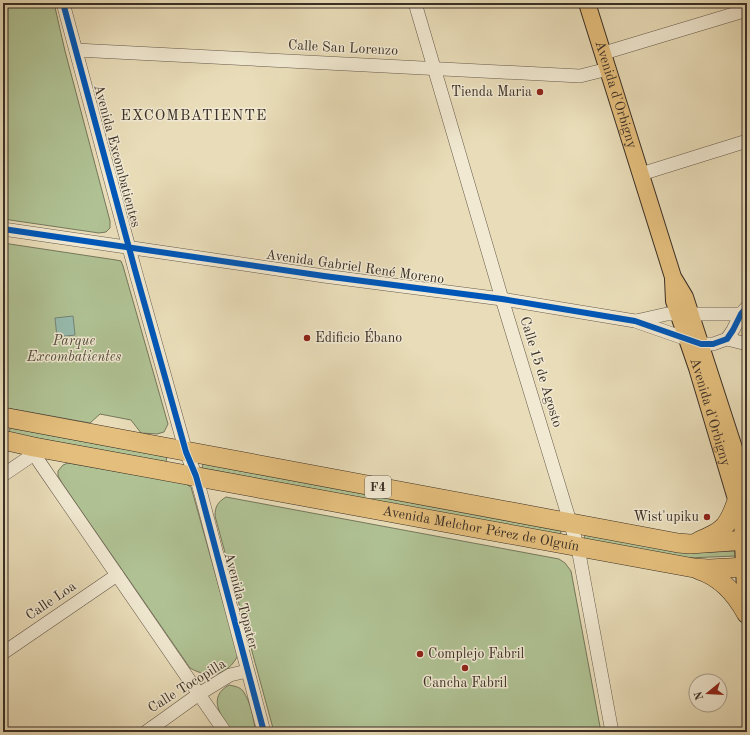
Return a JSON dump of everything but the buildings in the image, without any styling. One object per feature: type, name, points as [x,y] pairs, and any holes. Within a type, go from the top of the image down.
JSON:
[{"type":"highway","name":"Avenida Melchor Pérez de Olguín","points":[[3,417],[690,544],[745,540]]},
{"type":"highway","name":"Avenida Melchor Pérez de Olguín","points":[[3,440],[34,451],[196,476],[578,548],[694,568],[709,569],[746,567]]},
{"type":"highway","points":[[690,544],[710,536],[724,527],[744,488]]},
{"type":"highway","points":[[694,568],[712,575],[727,586],[739,601],[746,616]]},
{"type":"main road","name":"Avenida d'Orbigny","points":[[587,3],[604,53],[673,277],[685,297],[684,314],[744,488],[743,524],[746,567],[746,616]]},
{"type":"street","name":"Avenida Excombatientes","points":[[63,3],[186,452],[196,476]]},
{"type":"street","name":"Calle 15 de Agosto","points":[[415,3],[436,69],[502,299],[578,548],[612,732]]},
{"type":"street","points":[[604,53],[747,10]]},
{"type":"street","name":"Calle San Lorenzo","points":[[76,50],[580,76],[608,69]]},
{"type":"street","points":[[641,174],[747,140]]},
{"type":"street","name":"Avenida Gabriel René Moreno","points":[[3,229],[129,248],[502,299],[635,321],[694,342]]},
{"type":"street","points":[[727,339],[744,310]]},
{"type":"street","name":"Avenida Gabriel René Moreno","points":[[635,321],[667,314],[725,315],[744,310]]},
{"type":"street","points":[[694,342],[714,344],[727,339],[747,344]]},
{"type":"street","points":[[4,471],[34,451],[225,732]]},
{"type":"street","name":"Avenida Topater","points":[[196,476],[264,732]]},
{"type":"street","name":"Calle Loa","points":[[3,654],[117,575]]},
{"type":"street","name":"Calle Tocopilla","points":[[146,732],[230,675],[247,670]]},
{"type":"green space","points":[[3,3],[54,3],[65,51],[110,221],[110,228],[106,232],[99,233],[3,219]]},
{"type":"green space","name":"Parque Excombatientes","points":[[3,243],[121,261],[168,424],[164,432],[157,434],[141,433],[131,420],[100,414],[90,423],[7,408],[3,405]]},
{"type":"green space","points":[[10,428],[167,457],[166,462],[9,433]]},
{"type":"green space","points":[[68,463],[184,483],[191,487],[238,655],[229,667],[217,674],[204,674],[190,668],[62,483],[58,476],[58,471],[63,465]]},
{"type":"green space","points":[[203,464],[561,531],[560,536],[202,468]]},
{"type":"green space","name":"Complejo Fabril","points":[[226,497],[559,559],[565,563],[571,571],[601,732],[274,732],[215,516],[218,505]]},
{"type":"green space","points":[[585,535],[688,553],[736,551],[736,556],[687,558],[584,540]]},
{"type":"green space","points":[[229,685],[237,687],[246,695],[256,732],[232,732],[224,720],[218,708],[217,702],[218,696],[222,690]]},
{"type":"water","points":[[73,316],[75,335],[57,337],[55,318]]},
{"type":"cycle path","points":[[63,3],[186,452],[196,476],[201,494],[264,732]]},
{"type":"cycle path","points":[[3,229],[324,276],[502,299],[635,321],[701,344],[713,344],[727,339],[741,314],[747,307]]},
{"type":"place","name":"Tienda Maria","points":[[540,92]]},
{"type":"place","name":"Edificio Ébano","points":[[307,338]]},
{"type":"place","name":"Wist'upiku","points":[[707,517]]},
{"type":"place","name":"Complejo Fabril","points":[[420,654]]},
{"type":"place","name":"Cancha Fabril","points":[[465,668]]},
{"type":"district","name":"EXCOMBATIENTE","points":[[194,116]]}]
